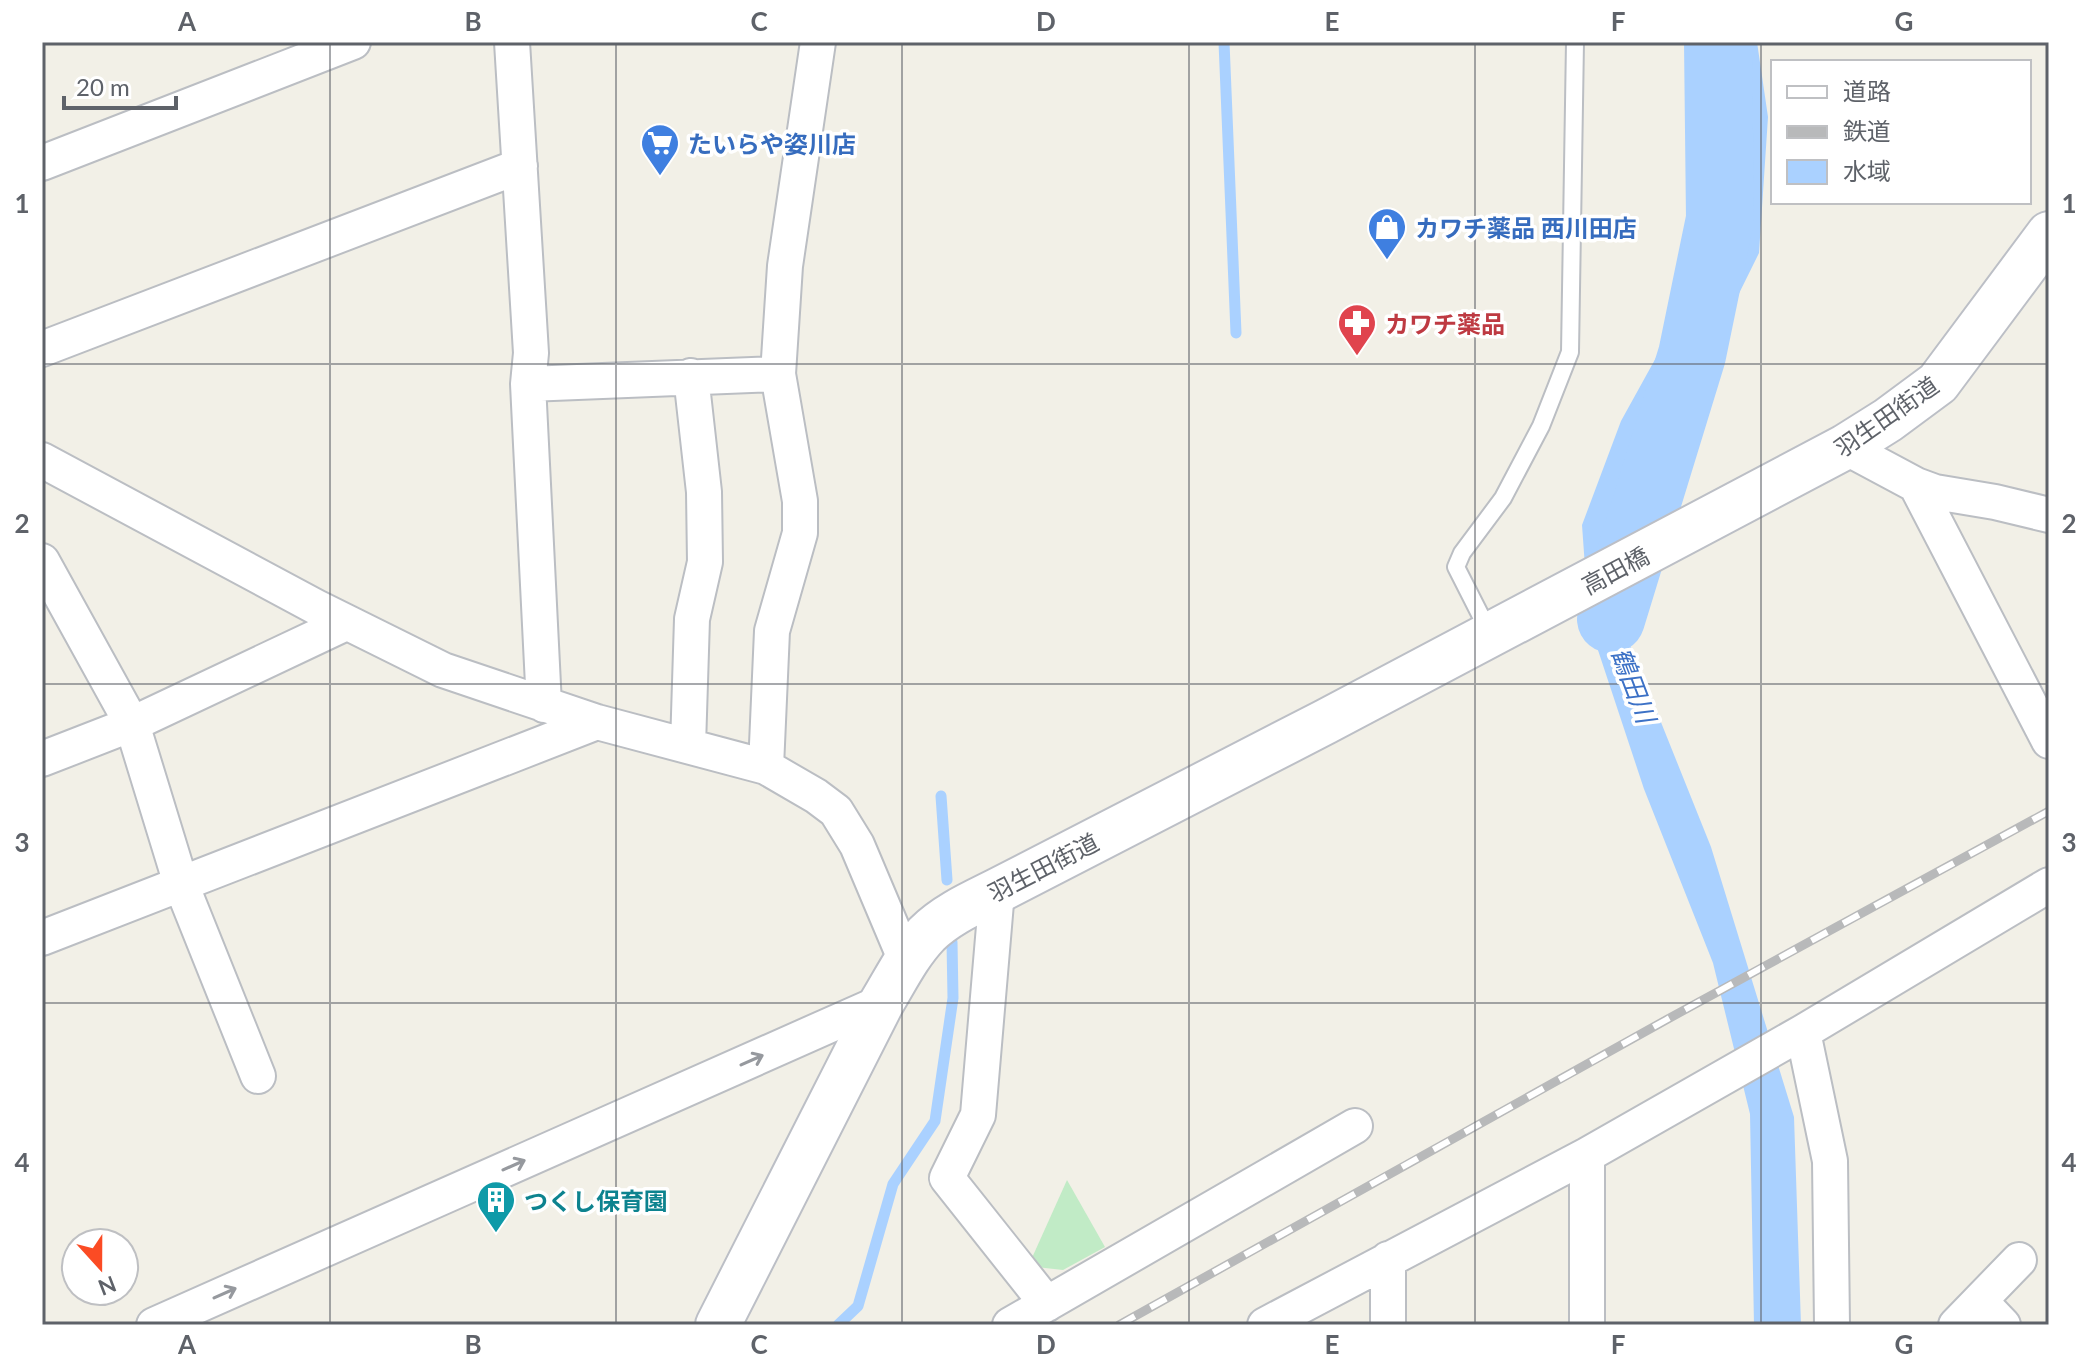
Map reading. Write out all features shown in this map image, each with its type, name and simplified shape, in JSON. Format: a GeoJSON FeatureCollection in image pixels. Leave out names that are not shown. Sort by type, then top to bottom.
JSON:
{"type":"FeatureCollection","features":[{"type":"Feature","properties":{"kind":"main road","name":"羽生田街道"},"geometry":{"type":"LineString","coordinates":[[1673,539],[1845,447],[1938,383],[2049,234]]}},
{"type":"Feature","properties":{"kind":"main road","name":"高田橋"},"geometry":{"type":"LineString","coordinates":[[1557,601],[1673,539]]}},
{"type":"Feature","properties":{"kind":"main road","name":"羽生田街道"},"geometry":{"type":"LineString","coordinates":[[718,1325],[882,1002],[906,961],[928,933],[956,912],[1557,601]]}},
{"type":"Feature","properties":{"kind":"street"},"geometry":{"type":"LineString","coordinates":[[42,163],[353,42]]}},
{"type":"Feature","properties":{"kind":"street"},"geometry":{"type":"LineString","coordinates":[[512,42],[531,353],[528,384],[544,705]]}},
{"type":"Feature","properties":{"kind":"street"},"geometry":{"type":"LineString","coordinates":[[766,767],[772,631],[800,533],[800,501],[778,374],[785,266],[818,42]]}},
{"type":"Feature","properties":{"kind":"street"},"geometry":{"type":"LineString","coordinates":[[42,349],[520,166]]}},
{"type":"Feature","properties":{"kind":"street"},"geometry":{"type":"LineString","coordinates":[[528,384],[778,374]]}},
{"type":"Feature","properties":{"kind":"street"},"geometry":{"type":"LineString","coordinates":[[688,746],[692,619],[705,562],[704,492],[691,376]]}},
{"type":"Feature","properties":{"kind":"street"},"geometry":{"type":"LineString","coordinates":[[1845,447],[1935,492],[2049,515]]}},
{"type":"Feature","properties":{"kind":"street"},"geometry":{"type":"LineString","coordinates":[[42,460],[346,623],[443,670],[597,722],[766,767],[836,811],[857,845],[906,961]]}},
{"type":"Feature","properties":{"kind":"street"},"geometry":{"type":"LineString","coordinates":[[1916,485],[2049,741]]}},
{"type":"Feature","properties":{"kind":"street"},"geometry":{"type":"LineString","coordinates":[[42,561],[132,724],[181,884],[258,1076]]}},
{"type":"Feature","properties":{"kind":"street"},"geometry":{"type":"LineString","coordinates":[[42,759],[132,724],[346,623]]}},
{"type":"Feature","properties":{"kind":"street"},"geometry":{"type":"LineString","coordinates":[[42,938],[597,722]]}},
{"type":"Feature","properties":{"kind":"street"},"geometry":{"type":"LineString","coordinates":[[1265,1325],[1587,1155],[1794,1037],[2049,885]]}},
{"type":"Feature","properties":{"kind":"street"},"geometry":{"type":"LineString","coordinates":[[997,891],[978,1115],[947,1178],[1047,1304]]}},
{"type":"Feature","properties":{"kind":"street"},"geometry":{"type":"LineString","coordinates":[[154,1325],[882,1002]]}},
{"type":"Feature","properties":{"kind":"street"},"geometry":{"type":"LineString","coordinates":[[1794,1037],[1830,1161],[1832,1325]]}},
{"type":"Feature","properties":{"kind":"street"},"geometry":{"type":"LineString","coordinates":[[1010,1325],[1355,1126]]}},
{"type":"Feature","properties":{"kind":"street"},"geometry":{"type":"LineString","coordinates":[[1587,1155],[1587,1325]]}},
{"type":"Feature","properties":{"kind":"street"},"geometry":{"type":"LineString","coordinates":[[1388,1259],[1388,1325]]}},
{"type":"Feature","properties":{"kind":"street"},"geometry":{"type":"LineString","coordinates":[[1956,1325],[2019,1260]]}},
{"type":"Feature","properties":{"kind":"street"},"geometry":{"type":"LineString","coordinates":[[1980,1301],[2003,1325]]}},
{"type":"Feature","properties":{"kind":"lane"},"geometry":{"type":"LineString","coordinates":[[1491,636],[1456,567],[1462,553],[1503,498],[1541,426],[1570,352],[1575,42]]}},
{"type":"Feature","properties":{"kind":"green space"},"geometry":{"type":"Polygon","coordinates":[[[1067,1180],[1105,1247],[1063,1270],[1036,1267],[1031,1260],[1067,1180]]]}},
{"type":"Feature","properties":{"kind":"water"},"geometry":{"type":"Polygon","coordinates":[[[1711,42],[1757,42],[1768,117],[1759,253],[1717,338],[1647,458],[1622,625],[1711,847],[1794,1117],[1801,1325],[1754,1325],[1750,1114],[1713,963],[1644,789],[1589,623],[1582,525],[1621,421],[1663,345],[1696,255],[1727,150],[1727,97],[1711,42]]]}},
{"type":"Feature","properties":{"kind":"waterway"},"geometry":{"type":"LineString","coordinates":[[1224,42],[1236,333]]}},
{"type":"Feature","properties":{"kind":"waterway","name":"鶴田川"},"geometry":{"type":"LineString","coordinates":[[1611,619],[1692,355],[1720,219],[1718,42]]}},
{"type":"Feature","properties":{"kind":"waterway"},"geometry":{"type":"LineString","coordinates":[[941,796],[947,880]]}},
{"type":"Feature","properties":{"kind":"waterway"},"geometry":{"type":"LineString","coordinates":[[838,1325],[858,1306],[893,1184],[935,1121],[953,998],[952,942]]}},
{"type":"Feature","properties":{"kind":"railway"},"geometry":{"type":"LineString","coordinates":[[1119,1325],[2049,811]]}},
{"type":"Feature","properties":{"kind":"place","name":"たいらや姿川店"},"geometry":{"type":"Point","coordinates":[660,177]}},
{"type":"Feature","properties":{"kind":"place","name":"カワチ薬品 西川田店"},"geometry":{"type":"Point","coordinates":[1387,261]}},
{"type":"Feature","properties":{"kind":"place","name":"カワチ薬品"},"geometry":{"type":"Point","coordinates":[1357,357]}},
{"type":"Feature","properties":{"kind":"place","name":"つくし保育園"},"geometry":{"type":"Point","coordinates":[496,1234]}}]}
